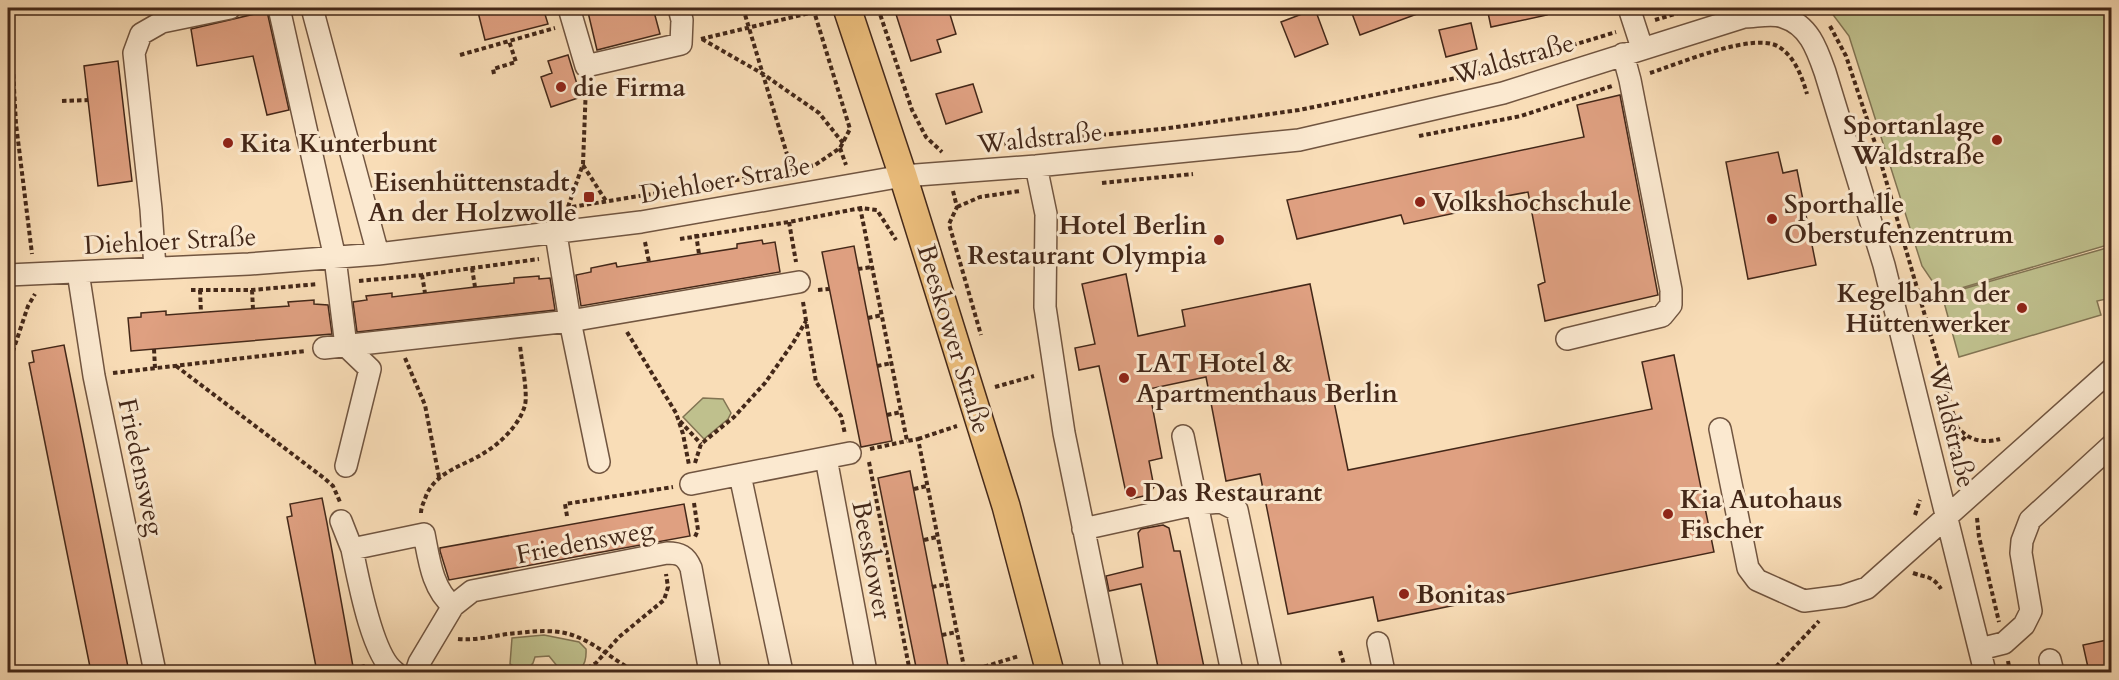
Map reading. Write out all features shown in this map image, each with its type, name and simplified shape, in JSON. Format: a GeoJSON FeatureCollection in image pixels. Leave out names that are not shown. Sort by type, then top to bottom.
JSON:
{"type":"FeatureCollection","features":[{"type":"Feature","properties":{"kind":"main road","name":"Beeskower Straße"},"geometry":{"type":"LineString","coordinates":[[848,8],[1006,506],[1050,672]]}},
{"type":"Feature","properties":{"kind":"street"},"geometry":{"type":"LineString","coordinates":[[155,268],[152,209],[134,53],[141,34],[162,22],[230,8]]}},
{"type":"Feature","properties":{"kind":"street"},"geometry":{"type":"LineString","coordinates":[[279,8],[335,258],[346,346],[370,369],[346,466]]}},
{"type":"Feature","properties":{"kind":"street"},"geometry":{"type":"LineString","coordinates":[[312,8],[378,254]]}},
{"type":"Feature","properties":{"kind":"street"},"geometry":{"type":"LineString","coordinates":[[571,15],[586,66],[681,44],[682,20],[679,8]]}},
{"type":"Feature","properties":{"kind":"street","name":"Waldstraße"},"geometry":{"type":"LineString","coordinates":[[903,176],[1036,166],[1299,140],[1503,93],[1744,17],[1782,16],[1803,28],[1814,42],[1826,72],[1884,265],[1985,672]]}},
{"type":"Feature","properties":{"kind":"street"},"geometry":{"type":"LineString","coordinates":[[1567,339],[1662,316],[1671,305],[1671,290],[1630,80],[1633,51],[1632,17]]}},
{"type":"Feature","properties":{"kind":"street"},"geometry":{"type":"LineString","coordinates":[[1036,166],[1046,214],[1045,307],[1064,433],[1113,672]]}},
{"type":"Feature","properties":{"kind":"street","name":"Diehloer Straße"},"geometry":{"type":"LineString","coordinates":[[8,275],[378,254],[641,222],[903,176]]}},
{"type":"Feature","properties":{"kind":"street"},"geometry":{"type":"LineString","coordinates":[[556,234],[570,321],[598,462]]}},
{"type":"Feature","properties":{"kind":"street","name":"Friedensweg"},"geometry":{"type":"LineString","coordinates":[[78,272],[94,375],[155,672]]}},
{"type":"Feature","properties":{"kind":"street"},"geometry":{"type":"LineString","coordinates":[[324,348],[570,321],[800,282]]}},
{"type":"Feature","properties":{"kind":"street"},"geometry":{"type":"LineString","coordinates":[[1720,429],[1748,568],[1757,580],[1804,601],[1843,596],[1867,588],[2112,369]]}},
{"type":"Feature","properties":{"kind":"street"},"geometry":{"type":"LineString","coordinates":[[1183,436],[1232,672]]}},
{"type":"Feature","properties":{"kind":"street"},"geometry":{"type":"LineString","coordinates":[[1980,649],[2004,643],[2024,625],[2031,610],[2021,553],[2022,541],[2030,520],[2112,445]]}},
{"type":"Feature","properties":{"kind":"street"},"geometry":{"type":"LineString","coordinates":[[691,484],[858,452]]}},
{"type":"Feature","properties":{"kind":"street","name":"Beeskower"},"geometry":{"type":"LineString","coordinates":[[826,458],[866,672]]}},
{"type":"Feature","properties":{"kind":"street"},"geometry":{"type":"LineString","coordinates":[[740,475],[782,672]]}},
{"type":"Feature","properties":{"kind":"street"},"geometry":{"type":"LineString","coordinates":[[1083,529],[1197,504],[1221,502],[1237,510],[1270,666]]}},
{"type":"Feature","properties":{"kind":"street"},"geometry":{"type":"LineString","coordinates":[[341,521],[352,549],[374,636],[390,669],[395,672]]}},
{"type":"Feature","properties":{"kind":"street"},"geometry":{"type":"LineString","coordinates":[[352,549],[424,534],[433,577],[445,600],[453,606]]}},
{"type":"Feature","properties":{"kind":"street","name":"Friedensweg"},"geometry":{"type":"LineString","coordinates":[[416,672],[453,606],[472,591],[662,554],[678,553],[687,558],[691,568],[710,672]]}},
{"type":"Feature","properties":{"kind":"street"},"geometry":{"type":"LineString","coordinates":[[1378,643],[1384,672]]}},
{"type":"Feature","properties":{"kind":"path"},"geometry":{"type":"LineString","coordinates":[[15,8],[10,17],[16,124],[32,255]]}},
{"type":"Feature","properties":{"kind":"path"},"geometry":{"type":"LineString","coordinates":[[743,8],[792,171]]}},
{"type":"Feature","properties":{"kind":"path"},"geometry":{"type":"LineString","coordinates":[[988,146],[1162,129],[1299,110],[1481,74],[1632,17],[1694,8]]}},
{"type":"Feature","properties":{"kind":"path"},"geometry":{"type":"LineString","coordinates":[[586,66],[583,164],[568,207],[792,171],[815,165],[840,148],[850,129],[814,10],[681,44]]}},
{"type":"Feature","properties":{"kind":"path"},"geometry":{"type":"LineString","coordinates":[[460,55],[509,41],[571,15]]}},
{"type":"Feature","properties":{"kind":"path"},"geometry":{"type":"LineString","coordinates":[[1829,25],[1846,56],[1877,149],[1957,427],[1965,436],[1978,442],[2004,437]]}},
{"type":"Feature","properties":{"kind":"path"},"geometry":{"type":"LineString","coordinates":[[701,39],[763,74],[819,112],[843,143]]}},
{"type":"Feature","properties":{"kind":"path"},"geometry":{"type":"LineString","coordinates":[[494,74],[493,69],[516,62],[509,41]]}},
{"type":"Feature","properties":{"kind":"path"},"geometry":{"type":"LineString","coordinates":[[1415,137],[1521,116],[1745,43],[1761,42],[1779,46],[1801,75],[1808,98]]}},
{"type":"Feature","properties":{"kind":"path"},"geometry":{"type":"LineString","coordinates":[[63,101],[88,100]]}},
{"type":"Feature","properties":{"kind":"path"},"geometry":{"type":"LineString","coordinates":[[8,125],[16,124]]}},
{"type":"Feature","properties":{"kind":"path"},"geometry":{"type":"LineString","coordinates":[[942,151],[953,150]]}},
{"type":"Feature","properties":{"kind":"path"},"geometry":{"type":"LineString","coordinates":[[583,164],[606,201]]}},
{"type":"Feature","properties":{"kind":"path"},"geometry":{"type":"LineString","coordinates":[[1100,183],[1194,174]]}},
{"type":"Feature","properties":{"kind":"path"},"geometry":{"type":"LineString","coordinates":[[957,207],[980,197],[1041,188]]}},
{"type":"Feature","properties":{"kind":"path"},"geometry":{"type":"LineString","coordinates":[[785,198],[816,382],[841,416],[858,452],[910,672]]}},
{"type":"Feature","properties":{"kind":"path"},"geometry":{"type":"LineString","coordinates":[[861,208],[907,441]]}},
{"type":"Feature","properties":{"kind":"path"},"geometry":{"type":"LineString","coordinates":[[24,256],[43,255]]}},
{"type":"Feature","properties":{"kind":"path"},"geometry":{"type":"LineString","coordinates":[[858,269],[873,267]]}},
{"type":"Feature","properties":{"kind":"path"},"geometry":{"type":"LineString","coordinates":[[472,268],[475,287]]}},
{"type":"Feature","properties":{"kind":"path"},"geometry":{"type":"LineString","coordinates":[[422,275],[425,293]]}},
{"type":"Feature","properties":{"kind":"path"},"geometry":{"type":"LineString","coordinates":[[200,290],[201,313]]}},
{"type":"Feature","properties":{"kind":"path"},"geometry":{"type":"LineString","coordinates":[[252,290],[253,309]]}},
{"type":"Feature","properties":{"kind":"path"},"geometry":{"type":"LineString","coordinates":[[8,366],[24,316],[35,294]]}},
{"type":"Feature","properties":{"kind":"path"},"geometry":{"type":"LineString","coordinates":[[616,314],[676,413],[683,434],[698,530],[687,558]]}},
{"type":"Feature","properties":{"kind":"path"},"geometry":{"type":"LineString","coordinates":[[868,318],[882,315]]}},
{"type":"Feature","properties":{"kind":"path"},"geometry":{"type":"LineString","coordinates":[[691,484],[701,444],[734,417],[765,383],[806,321]]}},
{"type":"Feature","properties":{"kind":"path"},"geometry":{"type":"LineString","coordinates":[[424,534],[421,509],[429,488],[440,477],[487,452],[520,419],[526,402],[518,326]]}},
{"type":"Feature","properties":{"kind":"path"},"geometry":{"type":"LineString","coordinates":[[392,341],[405,358],[425,405],[440,477]]}},
{"type":"Feature","properties":{"kind":"path"},"geometry":{"type":"LineString","coordinates":[[94,375],[324,348]]}},
{"type":"Feature","properties":{"kind":"path"},"geometry":{"type":"LineString","coordinates":[[154,349],[155,368]]}},
{"type":"Feature","properties":{"kind":"path"},"geometry":{"type":"LineString","coordinates":[[877,366],[892,363]]}},
{"type":"Feature","properties":{"kind":"path"},"geometry":{"type":"LineString","coordinates":[[176,366],[333,486],[341,505],[341,521]]}},
{"type":"Feature","properties":{"kind":"path"},"geometry":{"type":"LineString","coordinates":[[995,387],[1055,370]]}},
{"type":"Feature","properties":{"kind":"path"},"geometry":{"type":"LineString","coordinates":[[887,415],[901,412]]}},
{"type":"Feature","properties":{"kind":"path"},"geometry":{"type":"LineString","coordinates":[[678,419],[701,444]]}},
{"type":"Feature","properties":{"kind":"path"},"geometry":{"type":"LineString","coordinates":[[858,452],[918,439],[960,425]]}},
{"type":"Feature","properties":{"kind":"path"},"geometry":{"type":"LineString","coordinates":[[918,439],[967,672],[978,671],[1019,656]]}},
{"type":"Feature","properties":{"kind":"path"},"geometry":{"type":"LineString","coordinates":[[567,516],[566,504],[691,484]]}},
{"type":"Feature","properties":{"kind":"path"},"geometry":{"type":"LineString","coordinates":[[914,489],[927,486]]}},
{"type":"Feature","properties":{"kind":"path"},"geometry":{"type":"LineString","coordinates":[[1911,519],[1917,514],[1920,493]]}},
{"type":"Feature","properties":{"kind":"path"},"geometry":{"type":"LineString","coordinates":[[924,540],[937,537]]}},
{"type":"Feature","properties":{"kind":"path"},"geometry":{"type":"LineString","coordinates":[[581,672],[596,663],[619,637],[664,600],[668,587],[662,554]]}},
{"type":"Feature","properties":{"kind":"path"},"geometry":{"type":"LineString","coordinates":[[1914,574],[1936,580],[1945,595]]}},
{"type":"Feature","properties":{"kind":"path"},"geometry":{"type":"LineString","coordinates":[[932,587],[947,584]]}},
{"type":"Feature","properties":{"kind":"path"},"geometry":{"type":"LineString","coordinates":[[439,629],[456,639],[471,640],[515,633],[542,631],[565,633],[605,652],[635,672]]}},
{"type":"Feature","properties":{"kind":"path"},"geometry":{"type":"LineString","coordinates":[[942,635],[957,632]]}},
{"type":"Feature","properties":{"kind":"path"},"geometry":{"type":"LineString","coordinates":[[1340,651],[1346,671]]}},
{"type":"Feature","properties":{"kind":"green space","name":"Sportanlage Waldstraße"},"geometry":{"type":"Polygon","coordinates":[[[1828,8],[2111,8],[2111,244],[1941,294],[1922,266],[1849,36],[1828,8]]]}},
{"type":"Feature","properties":{"kind":"green space","name":"Kegelbahn der Hüttenwerker"},"geometry":{"type":"Polygon","coordinates":[[[2110,247],[2111,298],[2097,301],[2101,315],[1959,357],[1942,295],[2110,247]]]}},
{"type":"Feature","properties":{"kind":"green space"},"geometry":{"type":"Polygon","coordinates":[[[703,398],[723,399],[731,413],[728,419],[704,439],[683,417],[703,398]]]}},
{"type":"Feature","properties":{"kind":"green space"},"geometry":{"type":"Polygon","coordinates":[[[544,635],[579,642],[586,649],[584,664],[581,668],[562,672],[549,656],[535,657],[527,670],[520,670],[510,664],[512,638],[544,635]]]}},
{"type":"Feature","properties":{"kind":"building"},"geometry":{"type":"Polygon","coordinates":[[[477,8],[543,8],[548,24],[485,40],[477,8]]]}},
{"type":"Feature","properties":{"kind":"building"},"geometry":{"type":"Polygon","coordinates":[[[587,8],[653,8],[660,34],[597,50],[587,8]]]}},
{"type":"Feature","properties":{"kind":"building"},"geometry":{"type":"Polygon","coordinates":[[[894,8],[948,8],[956,34],[937,40],[941,52],[911,61],[894,8]]]}},
{"type":"Feature","properties":{"kind":"building"},"geometry":{"type":"Polygon","coordinates":[[[1350,8],[1428,8],[1428,10],[1360,35],[1350,8]]]}},
{"type":"Feature","properties":{"kind":"building"},"geometry":{"type":"Polygon","coordinates":[[[1487,8],[1546,8],[1547,15],[1491,27],[1487,8]]]}},
{"type":"Feature","properties":{"kind":"building"},"geometry":{"type":"Polygon","coordinates":[[[1315,9],[1328,44],[1295,57],[1281,22],[1315,9]]]}},
{"type":"Feature","properties":{"kind":"building"},"geometry":{"type":"Polygon","coordinates":[[[267,11],[289,110],[267,115],[253,56],[197,66],[191,29],[267,11]]]}},
{"type":"Feature","properties":{"kind":"building"},"geometry":{"type":"Polygon","coordinates":[[[1471,23],[1477,49],[1446,57],[1439,30],[1471,23]]]}},
{"type":"Feature","properties":{"kind":"building","name":"die Firma"},"geometry":{"type":"Polygon","coordinates":[[[568,55],[581,97],[551,107],[541,77],[552,73],[548,61],[568,55]]]}},
{"type":"Feature","properties":{"kind":"building"},"geometry":{"type":"Polygon","coordinates":[[[118,61],[132,181],[98,186],[84,66],[118,61]]]}},
{"type":"Feature","properties":{"kind":"building"},"geometry":{"type":"Polygon","coordinates":[[[973,84],[982,112],[946,124],[936,94],[973,84]]]}},
{"type":"Feature","properties":{"kind":"building"},"geometry":{"type":"Polygon","coordinates":[[[1620,95],[1658,295],[1545,321],[1538,285],[1545,282],[1528,192],[1458,205],[1460,212],[1404,224],[1401,215],[1297,239],[1287,200],[1584,137],[1577,105],[1620,95]]]}},
{"type":"Feature","properties":{"kind":"building","name":"Sporthalle Oberstufenzentrum"},"geometry":{"type":"Polygon","coordinates":[[[1778,152],[1783,173],[1797,170],[1816,265],[1748,279],[1726,162],[1778,152]]]}},
{"type":"Feature","properties":{"kind":"building"},"geometry":{"type":"Polygon","coordinates":[[[762,240],[763,244],[775,242],[780,272],[581,306],[576,275],[591,272],[591,268],[616,263],[617,267],[737,248],[737,244],[762,240]]]}},
{"type":"Feature","properties":{"kind":"building"},"geometry":{"type":"Polygon","coordinates":[[[854,246],[892,441],[861,447],[822,252],[854,246]]]}},
{"type":"Feature","properties":{"kind":"building"},"geometry":{"type":"Polygon","coordinates":[[[1126,274],[1138,336],[1185,326],[1182,310],[1310,284],[1348,470],[1652,409],[1642,362],[1674,355],[1714,552],[1378,621],[1373,597],[1288,614],[1260,474],[1226,481],[1206,377],[1149,389],[1162,458],[1149,461],[1154,487],[1148,495],[1131,499],[1126,493],[1099,366],[1079,370],[1075,348],[1095,344],[1082,284],[1126,274]]]}},
{"type":"Feature","properties":{"kind":"building"},"geometry":{"type":"Polygon","coordinates":[[[539,276],[539,279],[550,278],[555,310],[357,332],[353,302],[367,300],[366,296],[392,293],[392,297],[514,283],[514,278],[539,276]]]}},
{"type":"Feature","properties":{"kind":"building"},"geometry":{"type":"Polygon","coordinates":[[[314,300],[314,304],[328,305],[332,334],[131,351],[128,318],[141,317],[141,313],[166,311],[166,315],[289,306],[288,302],[314,300]]]}},
{"type":"Feature","properties":{"kind":"building"},"geometry":{"type":"Polygon","coordinates":[[[64,345],[129,672],[91,672],[29,363],[34,362],[32,351],[64,345]]]}},
{"type":"Feature","properties":{"kind":"building"},"geometry":{"type":"Polygon","coordinates":[[[910,471],[948,666],[917,672],[878,478],[910,471]]]}},
{"type":"Feature","properties":{"kind":"building"},"geometry":{"type":"Polygon","coordinates":[[[322,498],[354,672],[317,672],[287,517],[292,516],[290,504],[322,498]]]}},
{"type":"Feature","properties":{"kind":"building"},"geometry":{"type":"Polygon","coordinates":[[[684,504],[690,536],[449,580],[440,551],[440,548],[684,504]]]}},
{"type":"Feature","properties":{"kind":"building"},"geometry":{"type":"Polygon","coordinates":[[[1163,525],[1169,528],[1174,551],[1180,551],[1205,672],[1159,672],[1141,584],[1109,591],[1106,576],[1143,567],[1138,533],[1141,529],[1163,525]]]}},
{"type":"Feature","properties":{"kind":"building"},"geometry":{"type":"Polygon","coordinates":[[[2112,639],[2112,672],[2089,672],[2083,645],[2112,639]]]}},
{"type":"Feature","properties":{"kind":"place","name":"die Firma"},"geometry":{"type":"Point","coordinates":[561,87]}},
{"type":"Feature","properties":{"kind":"place","name":"Sportanlage Waldstraße"},"geometry":{"type":"Point","coordinates":[1997,140]}},
{"type":"Feature","properties":{"kind":"place","name":"Kita Kunterbunt"},"geometry":{"type":"Point","coordinates":[228,143]}},
{"type":"Feature","properties":{"kind":"place","name":"Eisenhüttenstadt, An der Holzwolle"},"geometry":{"type":"Point","coordinates":[589,197]}},
{"type":"Feature","properties":{"kind":"place","name":"Volkshochschule"},"geometry":{"type":"Point","coordinates":[1420,202]}},
{"type":"Feature","properties":{"kind":"place","name":"Sporthalle Oberstufenzentrum"},"geometry":{"type":"Point","coordinates":[1772,219]}},
{"type":"Feature","properties":{"kind":"place","name":"Hotel Berlin Restaurant Olympia"},"geometry":{"type":"Point","coordinates":[1219,240]}},
{"type":"Feature","properties":{"kind":"place","name":"Kegelbahn der Hüttenwerker"},"geometry":{"type":"Point","coordinates":[2022,308]}},
{"type":"Feature","properties":{"kind":"place","name":"LAT Hotel & Apartmenthaus Berlin"},"geometry":{"type":"Point","coordinates":[1124,378]}},
{"type":"Feature","properties":{"kind":"place","name":"Das Restaurant"},"geometry":{"type":"Point","coordinates":[1131,492]}},
{"type":"Feature","properties":{"kind":"place","name":"Kia Autohaus Fischer"},"geometry":{"type":"Point","coordinates":[1668,514]}},
{"type":"Feature","properties":{"kind":"place","name":"Bonitas"},"geometry":{"type":"Point","coordinates":[1404,594]}}]}
